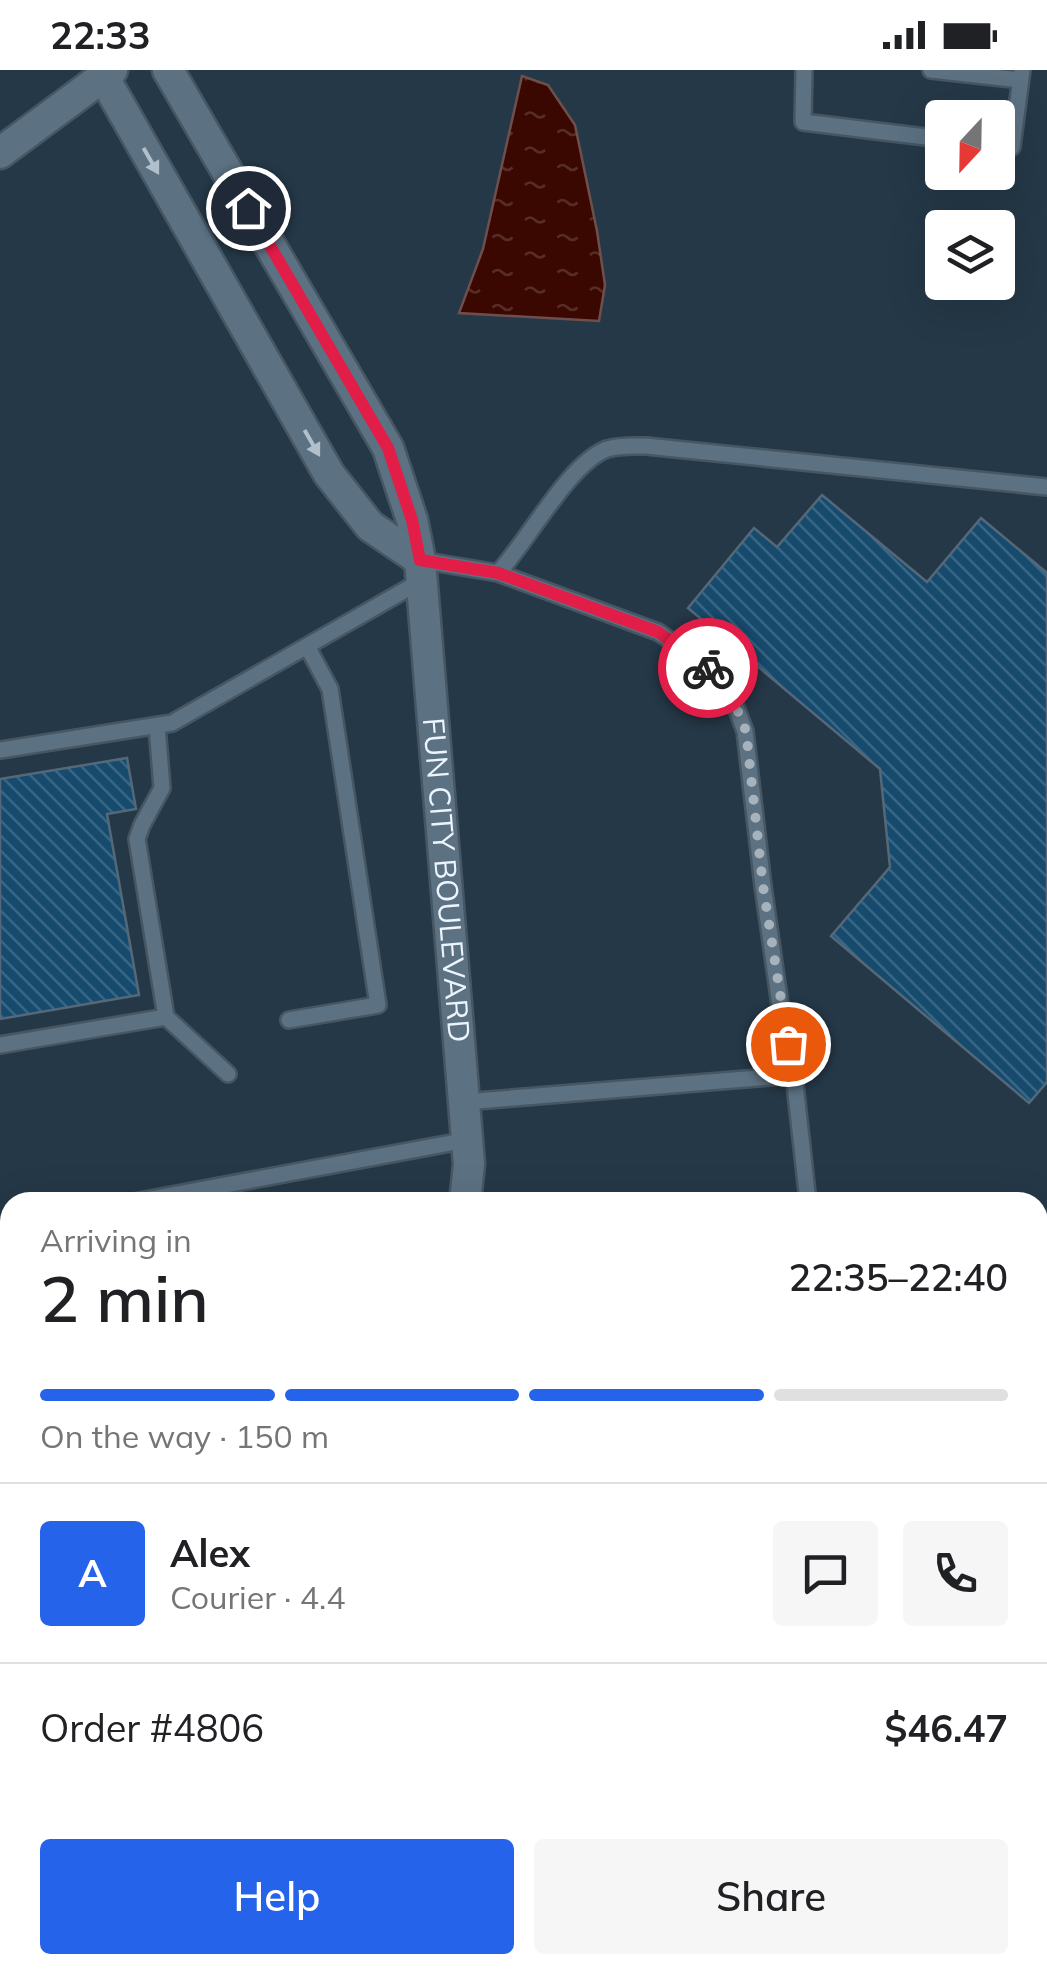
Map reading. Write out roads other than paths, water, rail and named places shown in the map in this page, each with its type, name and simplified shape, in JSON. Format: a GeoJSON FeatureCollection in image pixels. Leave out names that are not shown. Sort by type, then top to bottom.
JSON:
{"type":"FeatureCollection","features":[{"type":"Feature","properties":{"kind":"street","name":"FUN CITY BOULEVARD"},"geometry":{"type":"LineString","coordinates":[[168,70],[388,448],[412,520],[420,570],[464,1102],[466,1192]]}},
{"type":"Feature","properties":{"kind":"street"},"geometry":{"type":"LineString","coordinates":[[0,153],[108,73],[330,474],[370,526],[420,570]]}},
{"type":"Feature","properties":{"kind":"lane"},"geometry":{"type":"LineString","coordinates":[[804,70],[803,122],[925,136]]}},
{"type":"Feature","properties":{"kind":"lane"},"geometry":{"type":"LineString","coordinates":[[931,70],[1021,75],[1015,123]]}},
{"type":"Feature","properties":{"kind":"lane"},"geometry":{"type":"LineString","coordinates":[[498,573],[578,470],[596,454],[612,447],[646,446],[1047,487]]}},
{"type":"Feature","properties":{"kind":"lane"},"geometry":{"type":"LineString","coordinates":[[0,750],[172,723],[307,646],[420,570],[498,573],[658,632],[720,678],[746,731],[763,886],[794,1075],[807,1192]]}},
{"type":"Feature","properties":{"kind":"lane"},"geometry":{"type":"LineString","coordinates":[[289,1020],[378,1006],[330,689],[307,646]]}},
{"type":"Feature","properties":{"kind":"lane"},"geometry":{"type":"LineString","coordinates":[[156,726],[162,788],[138,839],[166,1018],[228,1074]]}},
{"type":"Feature","properties":{"kind":"lane"},"geometry":{"type":"LineString","coordinates":[[0,1045],[166,1018]]}},
{"type":"Feature","properties":{"kind":"lane"},"geometry":{"type":"LineString","coordinates":[[464,1102],[794,1075]]}},
{"type":"Feature","properties":{"kind":"lane"},"geometry":{"type":"LineString","coordinates":[[188,1192],[466,1140]]}},
{"type":"Feature","properties":{"kind":"water"},"geometry":{"type":"Polygon","coordinates":[[[522,76],[548,85],[575,125],[605,285],[599,321],[459,313],[483,249],[522,76]]]}}]}
